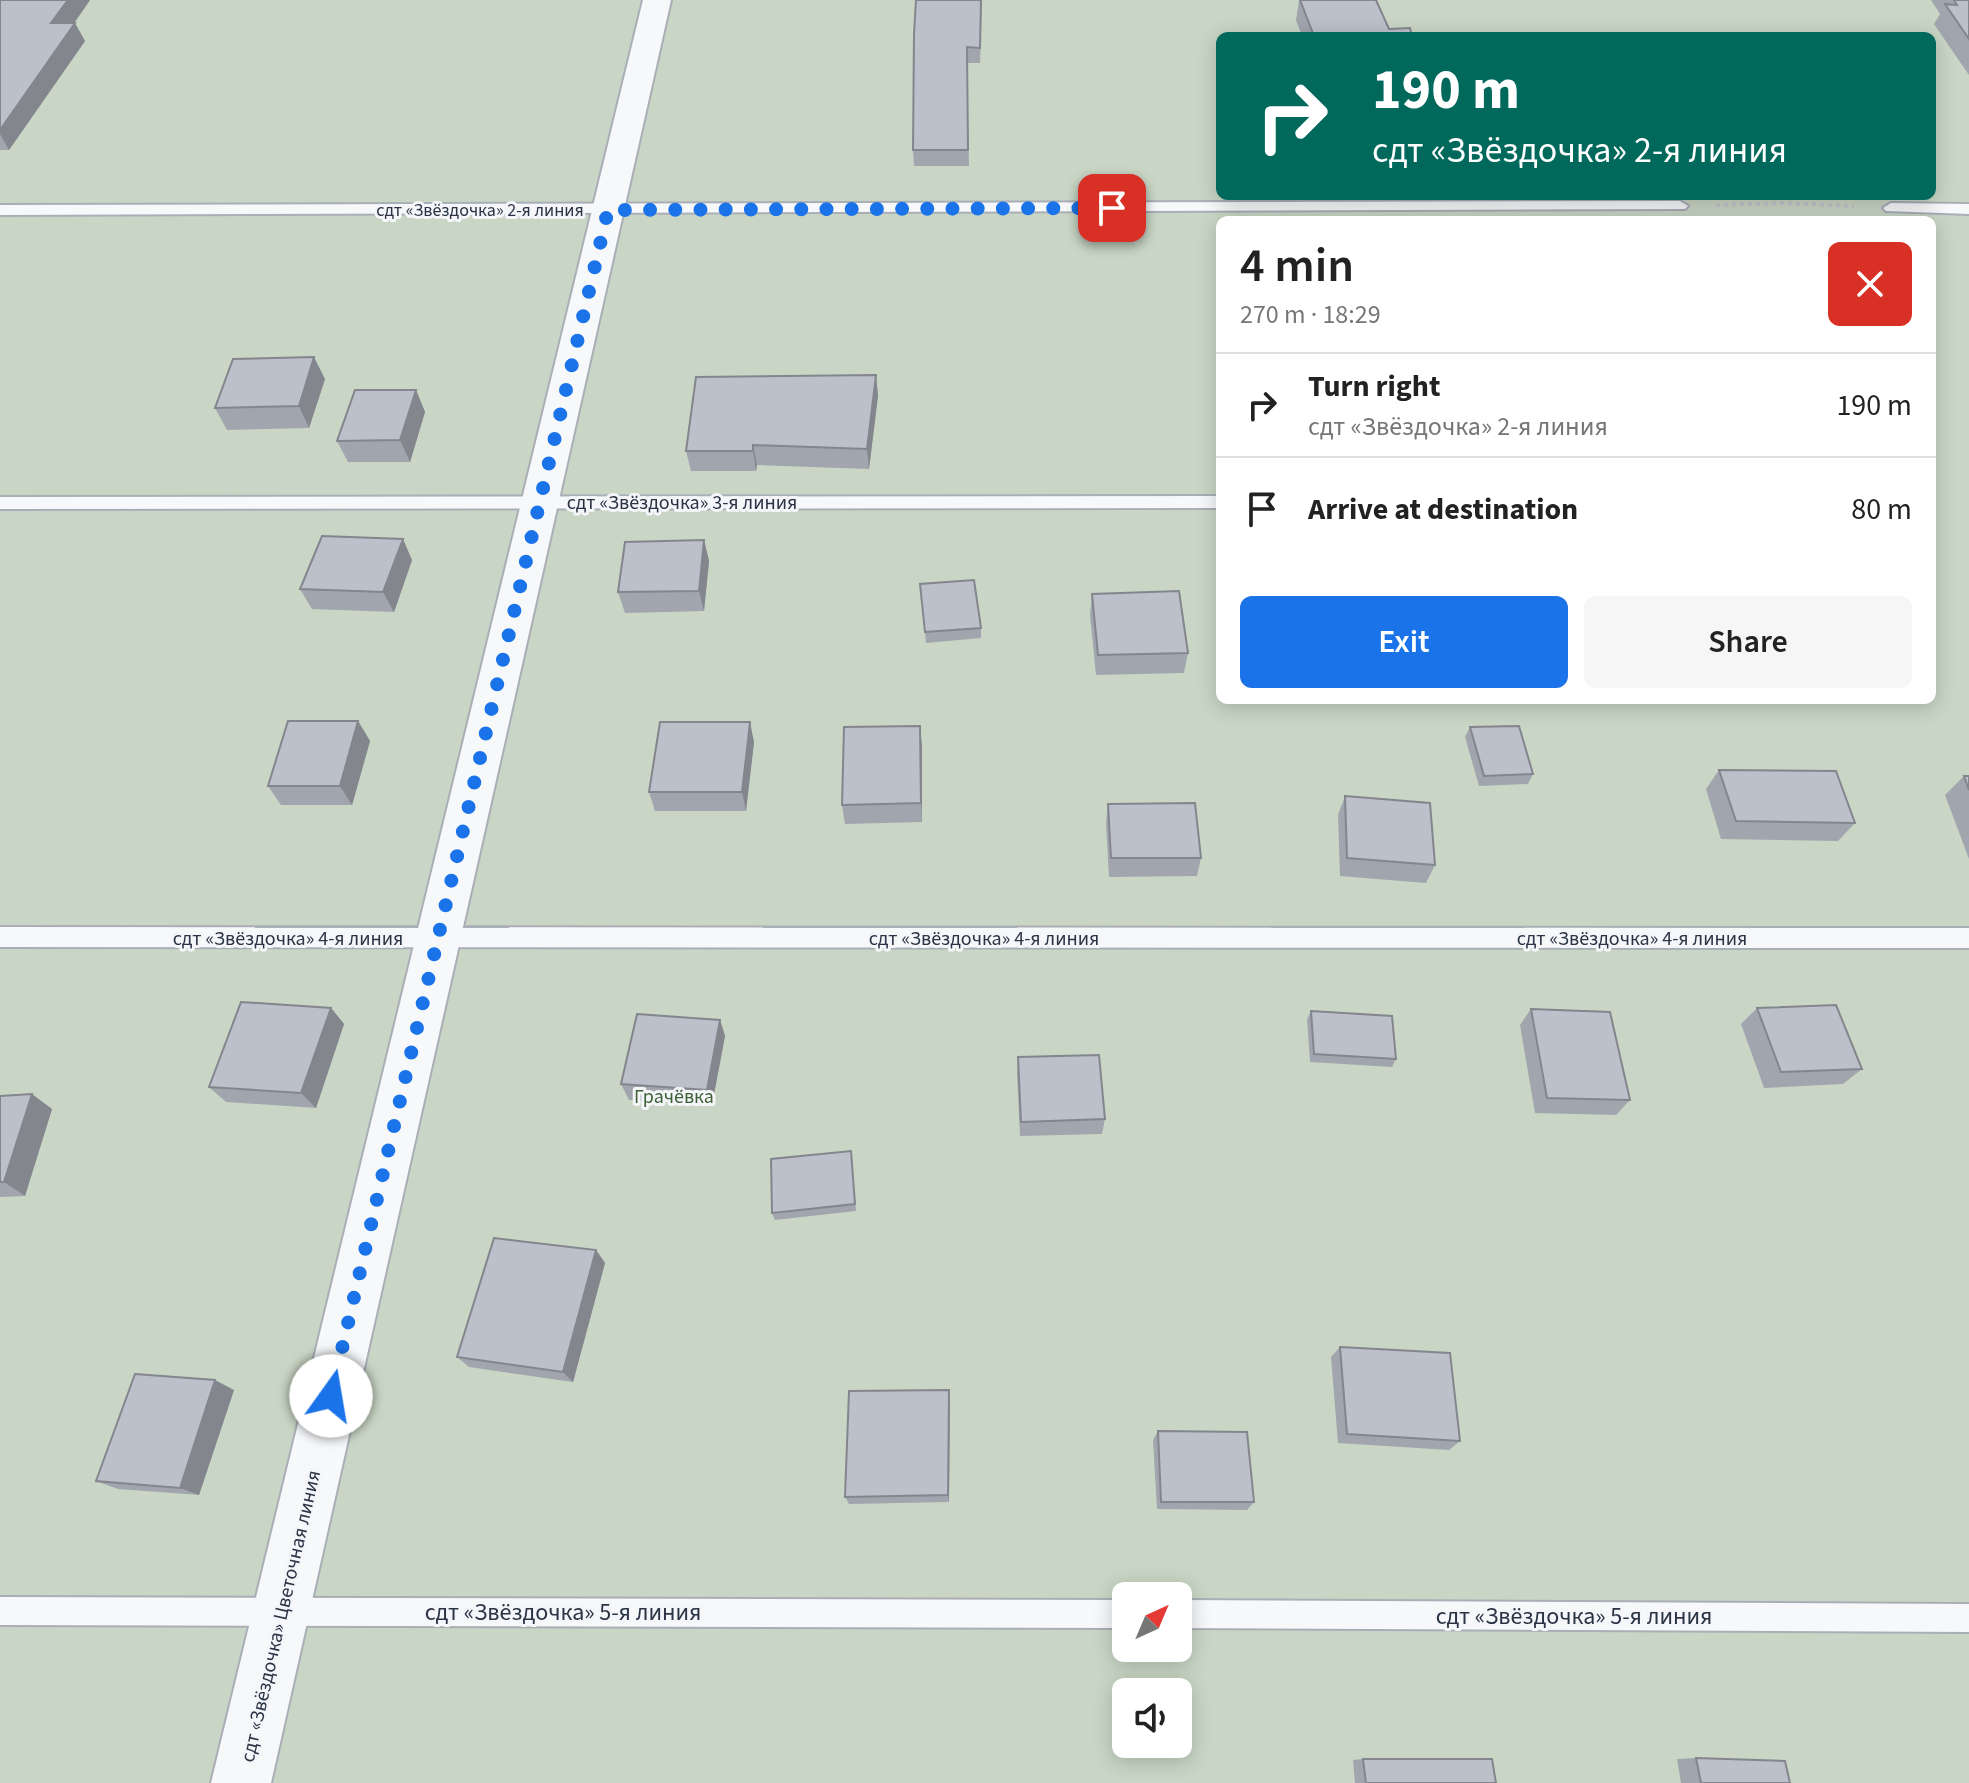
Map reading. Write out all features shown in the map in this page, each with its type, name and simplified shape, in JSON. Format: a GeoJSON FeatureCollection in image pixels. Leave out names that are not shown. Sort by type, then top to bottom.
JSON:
{"type":"FeatureCollection","features":[{"type":"Feature","properties":{"kind":"street","name":"сдт «Звёздочка» Цветочная линия"},"geometry":{"type":"LineString","coordinates":[[241,1783],[657,0]]}},
{"type":"Feature","properties":{"kind":"lane","name":"сдт «Звёздочка» 2-я линия"},"geometry":{"type":"LineString","coordinates":[[0,210],[1680,206]]}},
{"type":"Feature","properties":{"kind":"lane"},"geometry":{"type":"LineString","coordinates":[[1891,208],[1969,209]]}},
{"type":"Feature","properties":{"kind":"lane","name":"сдт «Звёздочка» 3-я линия"},"geometry":{"type":"LineString","coordinates":[[0,503],[1216,502]]}},
{"type":"Feature","properties":{"kind":"lane","name":"сдт «Звёздочка» 4-я линия"},"geometry":{"type":"LineString","coordinates":[[0,937],[1969,938]]}},
{"type":"Feature","properties":{"kind":"lane","name":"сдт «Звёздочка» 5-я линия"},"geometry":{"type":"LineString","coordinates":[[0,1611],[1112,1614]]}},
{"type":"Feature","properties":{"kind":"lane","name":"сдт «Звёздочка» 5-я линия"},"geometry":{"type":"LineString","coordinates":[[1192,1614],[1969,1618]]}},
{"type":"Feature","properties":{"kind":"path"},"geometry":{"type":"LineString","coordinates":[[1680,206],[1783,203],[1891,208]]}},
{"type":"Feature","properties":{"kind":"green space","name":"Грачёвка"},"geometry":{"type":"Polygon","coordinates":[[[0,0],[1969,0],[1969,1783],[0,1783],[0,0]]]}},
{"type":"Feature","properties":{"kind":"building"},"geometry":{"type":"Polygon","coordinates":[[[0,0],[68,0],[51,23],[75,23],[0,130],[0,0]]]}},
{"type":"Feature","properties":{"kind":"building"},"geometry":{"type":"Polygon","coordinates":[[[916,0],[981,0],[980,48],[967,47],[968,150],[913,150],[916,0]]]}},
{"type":"Feature","properties":{"kind":"building"},"geometry":{"type":"Polygon","coordinates":[[[1300,0],[1376,0],[1389,29],[1410,28],[1411,32],[1312,32],[1300,0]]]}},
{"type":"Feature","properties":{"kind":"building"},"geometry":{"type":"Polygon","coordinates":[[[1954,0],[1969,0],[1969,39],[1945,4],[1957,5],[1954,0]]]}},
{"type":"Feature","properties":{"kind":"building"},"geometry":{"type":"Polygon","coordinates":[[[314,357],[299,406],[215,408],[233,359],[314,357]]]}},
{"type":"Feature","properties":{"kind":"building"},"geometry":{"type":"Polygon","coordinates":[[[876,375],[867,449],[753,445],[753,451],[686,451],[696,377],[876,375]]]}},
{"type":"Feature","properties":{"kind":"building"},"geometry":{"type":"Polygon","coordinates":[[[355,390],[416,390],[400,440],[337,441],[355,390]]]}},
{"type":"Feature","properties":{"kind":"building"},"geometry":{"type":"Polygon","coordinates":[[[322,536],[403,539],[383,592],[300,589],[322,536]]]}},
{"type":"Feature","properties":{"kind":"building"},"geometry":{"type":"Polygon","coordinates":[[[704,540],[699,591],[618,592],[625,542],[704,540]]]}},
{"type":"Feature","properties":{"kind":"building"},"geometry":{"type":"Polygon","coordinates":[[[974,580],[981,628],[925,632],[920,584],[974,580]]]}},
{"type":"Feature","properties":{"kind":"building"},"geometry":{"type":"Polygon","coordinates":[[[1179,591],[1188,653],[1098,655],[1092,594],[1179,591]]]}},
{"type":"Feature","properties":{"kind":"building"},"geometry":{"type":"Polygon","coordinates":[[[288,721],[358,721],[340,786],[268,786],[288,721]]]}},
{"type":"Feature","properties":{"kind":"building"},"geometry":{"type":"Polygon","coordinates":[[[660,722],[750,722],[742,792],[649,792],[660,722]]]}},
{"type":"Feature","properties":{"kind":"building"},"geometry":{"type":"Polygon","coordinates":[[[920,726],[921,803],[842,805],[844,727],[920,726]]]}},
{"type":"Feature","properties":{"kind":"building"},"geometry":{"type":"Polygon","coordinates":[[[1519,726],[1533,774],[1484,776],[1470,727],[1519,726]]]}},
{"type":"Feature","properties":{"kind":"building"},"geometry":{"type":"Polygon","coordinates":[[[1719,770],[1836,771],[1855,823],[1736,821],[1719,770]]]}},
{"type":"Feature","properties":{"kind":"building"},"geometry":{"type":"Polygon","coordinates":[[[1345,796],[1430,803],[1435,865],[1347,858],[1345,796]]]}},
{"type":"Feature","properties":{"kind":"building"},"geometry":{"type":"Polygon","coordinates":[[[1195,803],[1201,858],[1111,858],[1108,804],[1195,803]]]}},
{"type":"Feature","properties":{"kind":"building"},"geometry":{"type":"Polygon","coordinates":[[[241,1002],[331,1008],[301,1093],[209,1087],[241,1002]]]}},
{"type":"Feature","properties":{"kind":"building"},"geometry":{"type":"Polygon","coordinates":[[[1836,1005],[1862,1069],[1781,1072],[1757,1008],[1836,1005]]]}},
{"type":"Feature","properties":{"kind":"building"},"geometry":{"type":"Polygon","coordinates":[[[1531,1009],[1610,1012],[1630,1100],[1547,1098],[1531,1009]]]}},
{"type":"Feature","properties":{"kind":"building"},"geometry":{"type":"Polygon","coordinates":[[[1311,1011],[1392,1016],[1396,1059],[1314,1054],[1311,1011]]]}},
{"type":"Feature","properties":{"kind":"building"},"geometry":{"type":"Polygon","coordinates":[[[637,1014],[720,1020],[707,1090],[621,1084],[637,1014]]]}},
{"type":"Feature","properties":{"kind":"building"},"geometry":{"type":"Polygon","coordinates":[[[1099,1055],[1105,1119],[1021,1122],[1018,1057],[1099,1055]]]}},
{"type":"Feature","properties":{"kind":"building"},"geometry":{"type":"Polygon","coordinates":[[[32,1094],[4,1182],[0,1182],[0,1096],[32,1094]]]}},
{"type":"Feature","properties":{"kind":"building"},"geometry":{"type":"Polygon","coordinates":[[[851,1151],[855,1204],[772,1213],[771,1159],[851,1151]]]}},
{"type":"Feature","properties":{"kind":"building"},"geometry":{"type":"Polygon","coordinates":[[[494,1238],[596,1250],[563,1372],[457,1357],[494,1238]]]}},
{"type":"Feature","properties":{"kind":"building"},"geometry":{"type":"Polygon","coordinates":[[[1340,1347],[1450,1353],[1460,1441],[1347,1434],[1340,1347]]]}},
{"type":"Feature","properties":{"kind":"building"},"geometry":{"type":"Polygon","coordinates":[[[135,1374],[215,1380],[180,1488],[96,1481],[135,1374]]]}},
{"type":"Feature","properties":{"kind":"building"},"geometry":{"type":"Polygon","coordinates":[[[949,1390],[948,1495],[845,1497],[849,1391],[949,1390]]]}},
{"type":"Feature","properties":{"kind":"building"},"geometry":{"type":"Polygon","coordinates":[[[1158,1431],[1247,1432],[1254,1502],[1161,1502],[1158,1431]]]}},
{"type":"Feature","properties":{"kind":"building"},"geometry":{"type":"Polygon","coordinates":[[[1696,1758],[1785,1761],[1790,1783],[1701,1783],[1696,1758]]]}},
{"type":"Feature","properties":{"kind":"building"},"geometry":{"type":"Polygon","coordinates":[[[1363,1759],[1492,1759],[1496,1783],[1366,1783],[1363,1759]]]}},
{"type":"Feature","properties":{"kind":"route"},"geometry":{"type":"LineString","coordinates":[[331,1396],[608,210],[1112,208]]}}]}
